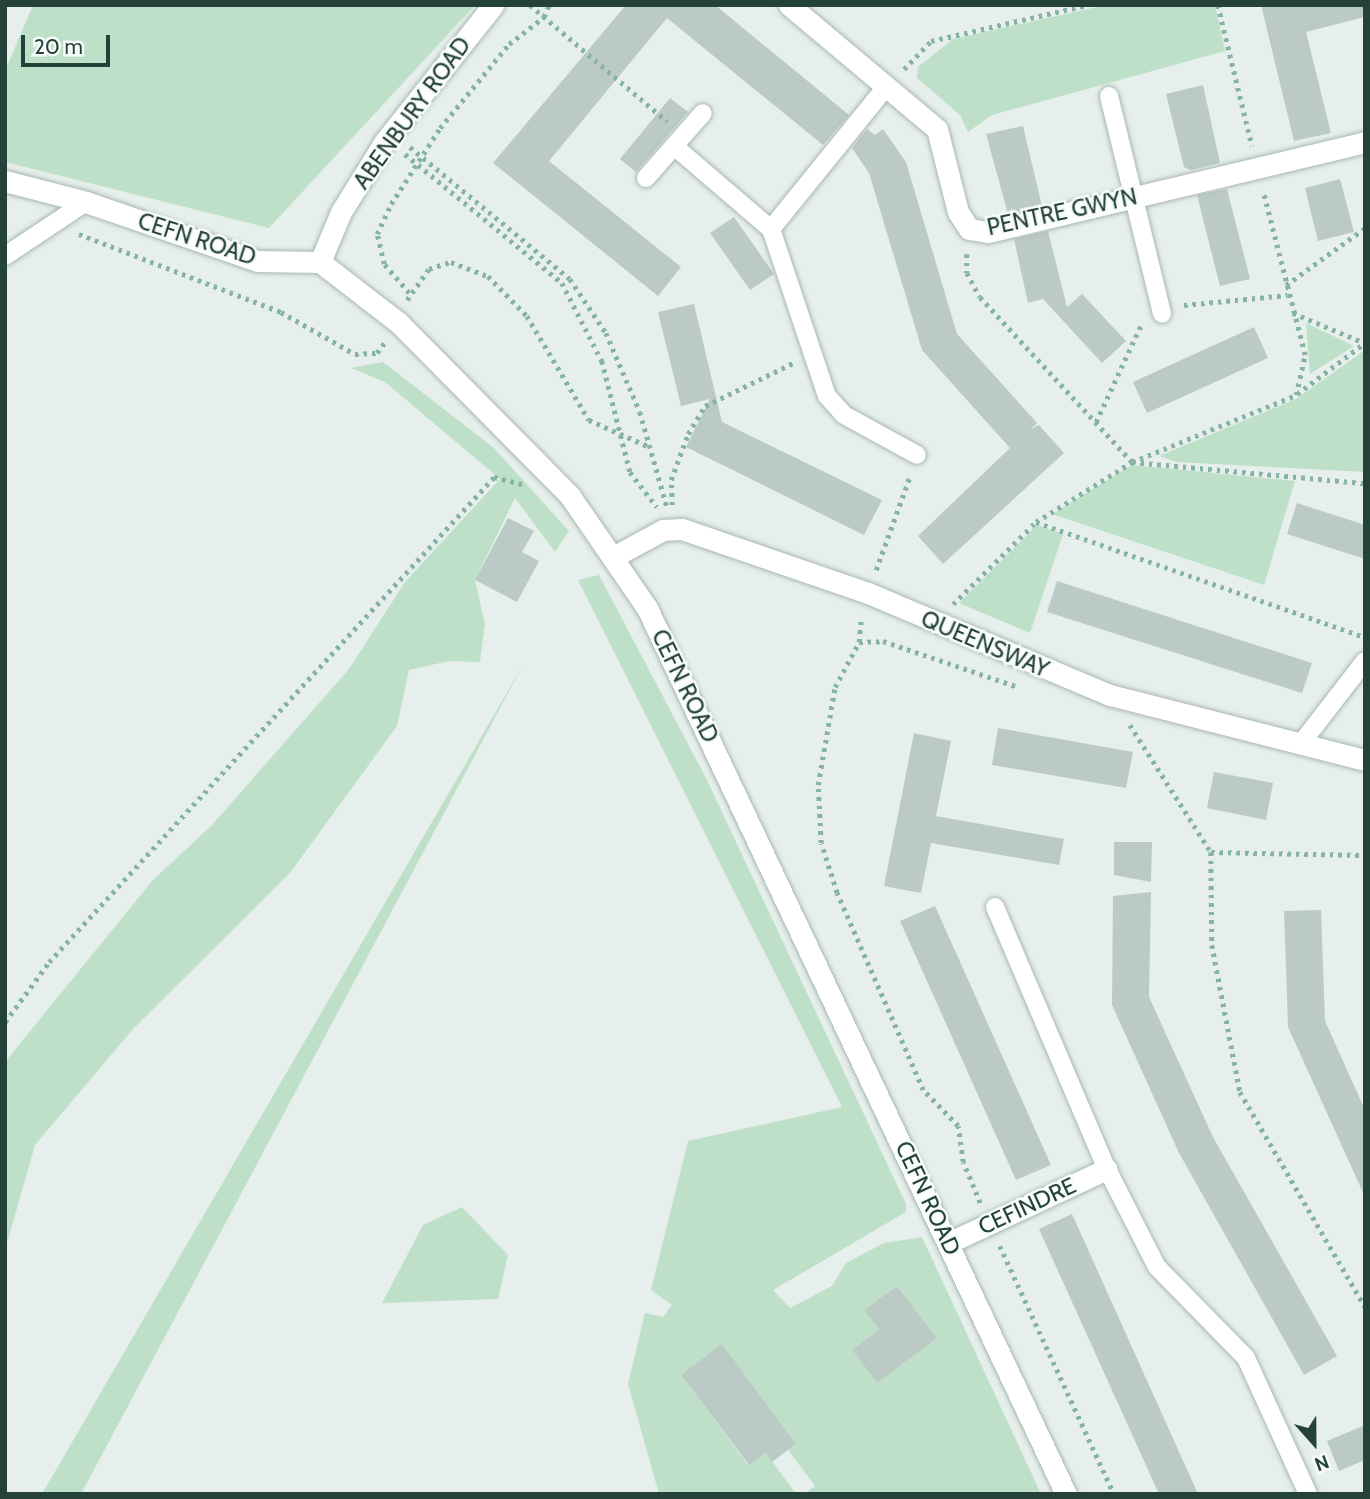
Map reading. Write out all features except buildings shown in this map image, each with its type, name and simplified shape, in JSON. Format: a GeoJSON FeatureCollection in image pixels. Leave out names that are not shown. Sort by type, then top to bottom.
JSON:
{"type":"FeatureCollection","features":[{"type":"Feature","properties":{"kind":"street","name":"ABENBURY ROAD"},"geometry":{"type":"LineString","coordinates":[[320,262],[341,212],[389,138],[493,5]]}},
{"type":"Feature","properties":{"kind":"street","name":"PENTRE GWYN"},"geometry":{"type":"LineString","coordinates":[[789,5],[937,129],[958,212],[969,229],[988,232],[1365,142]]}},
{"type":"Feature","properties":{"kind":"street","name":"CEFN ROAD"},"geometry":{"type":"LineString","coordinates":[[5,181],[86,202],[257,261],[320,262],[399,323],[570,496],[615,556],[648,608],[789,899],[1066,1494]]}},
{"type":"Feature","properties":{"kind":"street"},"geometry":{"type":"LineString","coordinates":[[615,556],[672,527]]}},
{"type":"Feature","properties":{"kind":"street","name":"QUEENSWAY"},"geometry":{"type":"LineString","coordinates":[[672,527],[868,593],[934,624],[1110,695],[1365,760]]}},
{"type":"Feature","properties":{"kind":"street","name":"CEFINDRE"},"geometry":{"type":"LineString","coordinates":[[948,1243],[1107,1169]]}},
{"type":"Feature","properties":{"kind":"lane"},"geometry":{"type":"LineString","coordinates":[[771,229],[886,87]]}},
{"type":"Feature","properties":{"kind":"lane"},"geometry":{"type":"LineString","coordinates":[[1109,96],[1161,311]]}},
{"type":"Feature","properties":{"kind":"lane"},"geometry":{"type":"LineString","coordinates":[[646,178],[703,113]]}},
{"type":"Feature","properties":{"kind":"lane"},"geometry":{"type":"LineString","coordinates":[[679,141],[771,229],[810,355],[827,396],[844,415],[917,455]]}},
{"type":"Feature","properties":{"kind":"lane"},"geometry":{"type":"LineString","coordinates":[[5,256],[56,226],[86,202]]}},
{"type":"Feature","properties":{"kind":"lane"},"geometry":{"type":"LineString","coordinates":[[1300,745],[1365,662]]}},
{"type":"Feature","properties":{"kind":"lane"},"geometry":{"type":"LineString","coordinates":[[995,907],[1107,1169],[1157,1267],[1245,1359],[1308,1494]]}},
{"type":"Feature","properties":{"kind":"path"},"geometry":{"type":"LineString","coordinates":[[530,5],[679,141]]}},
{"type":"Feature","properties":{"kind":"path"},"geometry":{"type":"LineString","coordinates":[[409,293],[384,264],[377,234],[391,204],[424,159],[440,128],[509,44],[544,17],[549,5]]}},
{"type":"Feature","properties":{"kind":"path"},"geometry":{"type":"LineString","coordinates":[[886,87],[931,41],[1087,5]]}},
{"type":"Feature","properties":{"kind":"path"},"geometry":{"type":"LineString","coordinates":[[1218,5],[1285,285],[1305,355],[1296,395]]}},
{"type":"Feature","properties":{"kind":"path"},"geometry":{"type":"LineString","coordinates":[[389,138],[424,159],[570,279],[607,333],[650,447],[672,527]]}},
{"type":"Feature","properties":{"kind":"path"},"geometry":{"type":"LineString","coordinates":[[389,138],[562,283],[602,361],[630,472],[672,527]]}},
{"type":"Feature","properties":{"kind":"path"},"geometry":{"type":"LineString","coordinates":[[56,226],[281,312],[355,354],[377,353],[399,323],[409,293],[429,269],[452,262],[488,276],[527,316],[589,420],[621,438],[650,447]]}},
{"type":"Feature","properties":{"kind":"path"},"geometry":{"type":"LineString","coordinates":[[1285,285],[1365,228]]}},
{"type":"Feature","properties":{"kind":"path"},"geometry":{"type":"LineString","coordinates":[[969,229],[966,257],[972,285],[1132,462],[1365,483]]}},
{"type":"Feature","properties":{"kind":"path"},"geometry":{"type":"LineString","coordinates":[[1096,422],[1142,324],[1161,311],[1288,295]]}},
{"type":"Feature","properties":{"kind":"path"},"geometry":{"type":"LineString","coordinates":[[934,624],[1036,522],[1132,462],[1296,395],[1364,344],[1292,312]]}},
{"type":"Feature","properties":{"kind":"path"},"geometry":{"type":"LineString","coordinates":[[672,527],[671,480],[688,434],[705,406],[810,355]]}},
{"type":"Feature","properties":{"kind":"path"},"geometry":{"type":"LineString","coordinates":[[868,593],[917,455]]}},
{"type":"Feature","properties":{"kind":"path"},"geometry":{"type":"LineString","coordinates":[[5,1022],[49,962],[494,477],[570,496]]}},
{"type":"Feature","properties":{"kind":"path"},"geometry":{"type":"LineString","coordinates":[[1036,522],[1365,637]]}},
{"type":"Feature","properties":{"kind":"path"},"geometry":{"type":"LineString","coordinates":[[1025,689],[883,641],[859,642],[835,687],[818,785],[821,844],[836,893],[923,1090],[958,1126],[963,1162],[1114,1494]]}},
{"type":"Feature","properties":{"kind":"path"},"geometry":{"type":"LineString","coordinates":[[1110,695],[1211,852],[1212,945],[1240,1093],[1365,1307]]}},
{"type":"Feature","properties":{"kind":"path"},"geometry":{"type":"LineString","coordinates":[[1116,719],[1129,724]]}},
{"type":"Feature","properties":{"kind":"path"},"geometry":{"type":"LineString","coordinates":[[1211,852],[1365,855]]}},
{"type":"Feature","properties":{"kind":"green space"},"geometry":{"type":"Polygon","coordinates":[[[33,5],[475,5],[269,228],[5,162],[5,71],[33,5]]]}},
{"type":"Feature","properties":{"kind":"green space"},"geometry":{"type":"Polygon","coordinates":[[[1106,5],[1215,5],[1225,51],[992,115],[968,132],[960,115],[917,78],[918,67],[953,39],[1106,5]]]}},
{"type":"Feature","properties":{"kind":"green space"},"geometry":{"type":"Polygon","coordinates":[[[1306,323],[1354,346],[1310,374],[1306,323]]]}},
{"type":"Feature","properties":{"kind":"green space"},"geometry":{"type":"Polygon","coordinates":[[[1365,350],[1365,472],[1176,462],[1159,456],[1296,399],[1365,350]]]}},
{"type":"Feature","properties":{"kind":"green space"},"geometry":{"type":"Polygon","coordinates":[[[383,362],[494,448],[569,531],[555,552],[515,498],[475,580],[485,624],[480,662],[449,661],[409,670],[397,726],[290,873],[133,1029],[35,1145],[5,1250],[5,1062],[152,881],[212,825],[349,669],[405,582],[500,479],[385,382],[351,368],[383,362]]]}},
{"type":"Feature","properties":{"kind":"green space"},"geometry":{"type":"Polygon","coordinates":[[[1132,465],[1295,481],[1264,585],[1052,514],[1132,465]]]}},
{"type":"Feature","properties":{"kind":"green space"},"geometry":{"type":"Polygon","coordinates":[[[1037,525],[1063,534],[1030,633],[959,603],[1037,525]]]}},
{"type":"Feature","properties":{"kind":"green space"},"geometry":{"type":"Polygon","coordinates":[[[599,575],[707,780],[906,1204],[906,1212],[773,1290],[790,1308],[832,1286],[846,1263],[884,1243],[922,1237],[1041,1494],[804,1494],[815,1486],[788,1450],[796,1444],[722,1345],[681,1375],[748,1465],[766,1453],[796,1494],[659,1494],[628,1384],[645,1313],[663,1317],[672,1305],[651,1290],[688,1141],[842,1107],[578,580],[599,575]],[[897,1286],[865,1310],[879,1329],[852,1350],[877,1383],[937,1338],[897,1286]]]}},
{"type":"Feature","properties":{"kind":"green space"},"geometry":{"type":"Polygon","coordinates":[[[523,665],[81,1494],[42,1494],[523,665]]]}},
{"type":"Feature","properties":{"kind":"green space"},"geometry":{"type":"Polygon","coordinates":[[[462,1207],[508,1255],[498,1299],[382,1303],[423,1225],[462,1207]]]}}]}
